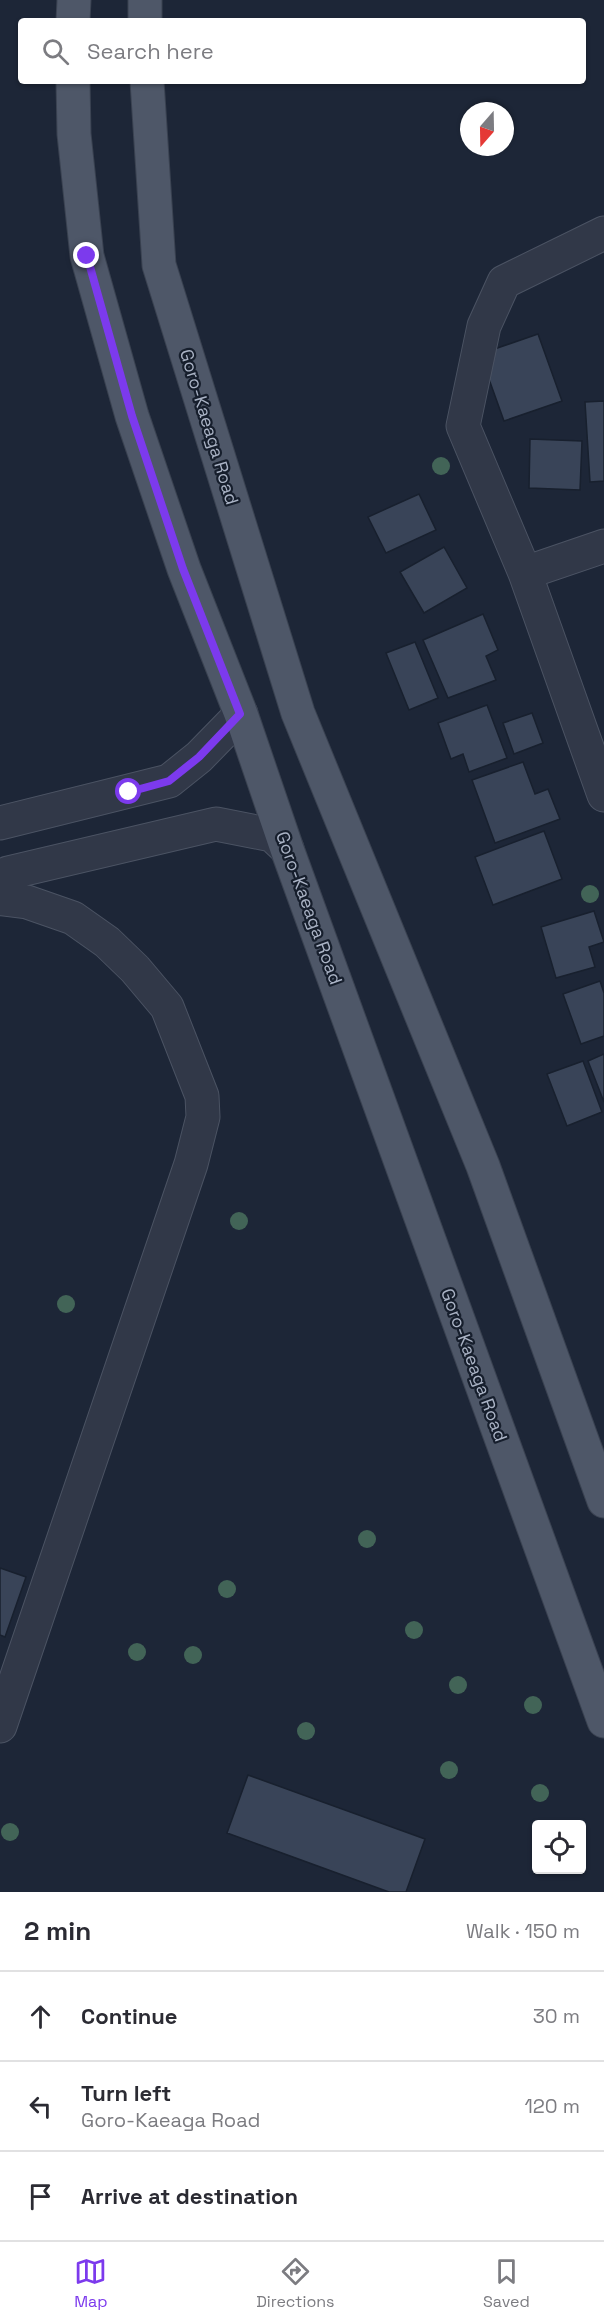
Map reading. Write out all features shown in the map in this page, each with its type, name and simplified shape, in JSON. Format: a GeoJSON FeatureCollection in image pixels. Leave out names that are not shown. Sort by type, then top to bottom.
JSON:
{"type":"FeatureCollection","features":[{"type":"Feature","properties":{"kind":"main road"},"geometry":{"type":"LineString","coordinates":[[73,18],[74,0]]}},
{"type":"Feature","properties":{"kind":"main road"},"geometry":{"type":"LineString","coordinates":[[145,0],[145,18]]}},
{"type":"Feature","properties":{"kind":"main road","name":"Goro-Kaeaga Road"},"geometry":{"type":"LineString","coordinates":[[73,84],[74,134],[87,256],[135,427],[183,569],[240,714],[604,1721]]}},
{"type":"Feature","properties":{"kind":"main road","name":"Goro-Kaeaga Road"},"geometry":{"type":"LineString","coordinates":[[147,84],[159,265],[298,713],[483,1166],[604,1501]]}},
{"type":"Feature","properties":{"kind":"street"},"geometry":{"type":"LineString","coordinates":[[604,233],[504,282],[484,326],[463,426],[525,573],[604,795]]}},
{"type":"Feature","properties":{"kind":"street"},"geometry":{"type":"LineString","coordinates":[[525,573],[604,546]]}},
{"type":"Feature","properties":{"kind":"street"},"geometry":{"type":"LineString","coordinates":[[0,823],[169,781],[199,757],[240,714]]}},
{"type":"Feature","properties":{"kind":"street"},"geometry":{"type":"LineString","coordinates":[[4,893],[216,824],[272,835],[287,849]]}},
{"type":"Feature","properties":{"kind":"street"},"geometry":{"type":"LineString","coordinates":[[0,831],[7,856],[4,893]]}},
{"type":"Feature","properties":{"kind":"street"},"geometry":{"type":"LineString","coordinates":[[0,1726],[187,1175],[203,1117],[202,1096],[167,1007],[135,969],[107,942],[72,918],[4,893]]}},
{"type":"Feature","properties":{"kind":"building"},"geometry":{"type":"Polygon","coordinates":[[[538,334],[562,401],[504,421],[480,354],[538,334]]]}},
{"type":"Feature","properties":{"kind":"building"},"geometry":{"type":"Polygon","coordinates":[[[604,401],[604,481],[590,482],[585,402],[604,401]]]}},
{"type":"Feature","properties":{"kind":"building"},"geometry":{"type":"Polygon","coordinates":[[[530,439],[582,441],[580,490],[529,488],[530,439]]]}},
{"type":"Feature","properties":{"kind":"building"},"geometry":{"type":"Polygon","coordinates":[[[419,494],[436,530],[386,553],[368,517],[419,494]]]}},
{"type":"Feature","properties":{"kind":"building"},"geometry":{"type":"Polygon","coordinates":[[[444,547],[467,588],[424,613],[400,572],[444,547]]]}},
{"type":"Feature","properties":{"kind":"building"},"geometry":{"type":"Polygon","coordinates":[[[483,614],[498,650],[486,656],[496,680],[448,698],[423,640],[483,614]]]}},
{"type":"Feature","properties":{"kind":"building"},"geometry":{"type":"Polygon","coordinates":[[[415,642],[438,698],[409,710],[386,653],[415,642]]]}},
{"type":"Feature","properties":{"kind":"building"},"geometry":{"type":"Polygon","coordinates":[[[487,705],[507,758],[469,772],[463,754],[451,759],[438,723],[487,705]]]}},
{"type":"Feature","properties":{"kind":"building"},"geometry":{"type":"Polygon","coordinates":[[[532,713],[543,743],[514,754],[503,723],[532,713]]]}},
{"type":"Feature","properties":{"kind":"building"},"geometry":{"type":"Polygon","coordinates":[[[523,762],[535,794],[548,789],[560,819],[495,843],[472,780],[523,762]]]}},
{"type":"Feature","properties":{"kind":"building"},"geometry":{"type":"Polygon","coordinates":[[[544,831],[562,879],[493,905],[475,857],[544,831]]]}},
{"type":"Feature","properties":{"kind":"building"},"geometry":{"type":"Polygon","coordinates":[[[594,911],[604,942],[589,947],[595,967],[556,978],[541,927],[594,911]]]}},
{"type":"Feature","properties":{"kind":"building"},"geometry":{"type":"Polygon","coordinates":[[[600,981],[604,993],[604,1036],[581,1044],[563,994],[600,981]]]}},
{"type":"Feature","properties":{"kind":"building"},"geometry":{"type":"Polygon","coordinates":[[[604,1054],[604,1102],[588,1061],[604,1054]]]}},
{"type":"Feature","properties":{"kind":"building"},"geometry":{"type":"Polygon","coordinates":[[[583,1061],[602,1112],[567,1126],[547,1074],[583,1061]]]}},
{"type":"Feature","properties":{"kind":"building"},"geometry":{"type":"Polygon","coordinates":[[[0,1568],[26,1577],[5,1637],[0,1635],[0,1568]]]}},
{"type":"Feature","properties":{"kind":"building"},"geometry":{"type":"Polygon","coordinates":[[[248,1775],[425,1839],[406,1892],[389,1892],[227,1833],[248,1775]]]}},
{"type":"Feature","properties":{"kind":"route"},"geometry":{"type":"LineString","coordinates":[[87,256],[132,416],[183,569],[240,714],[199,757],[169,781],[129,792]]}}]}
